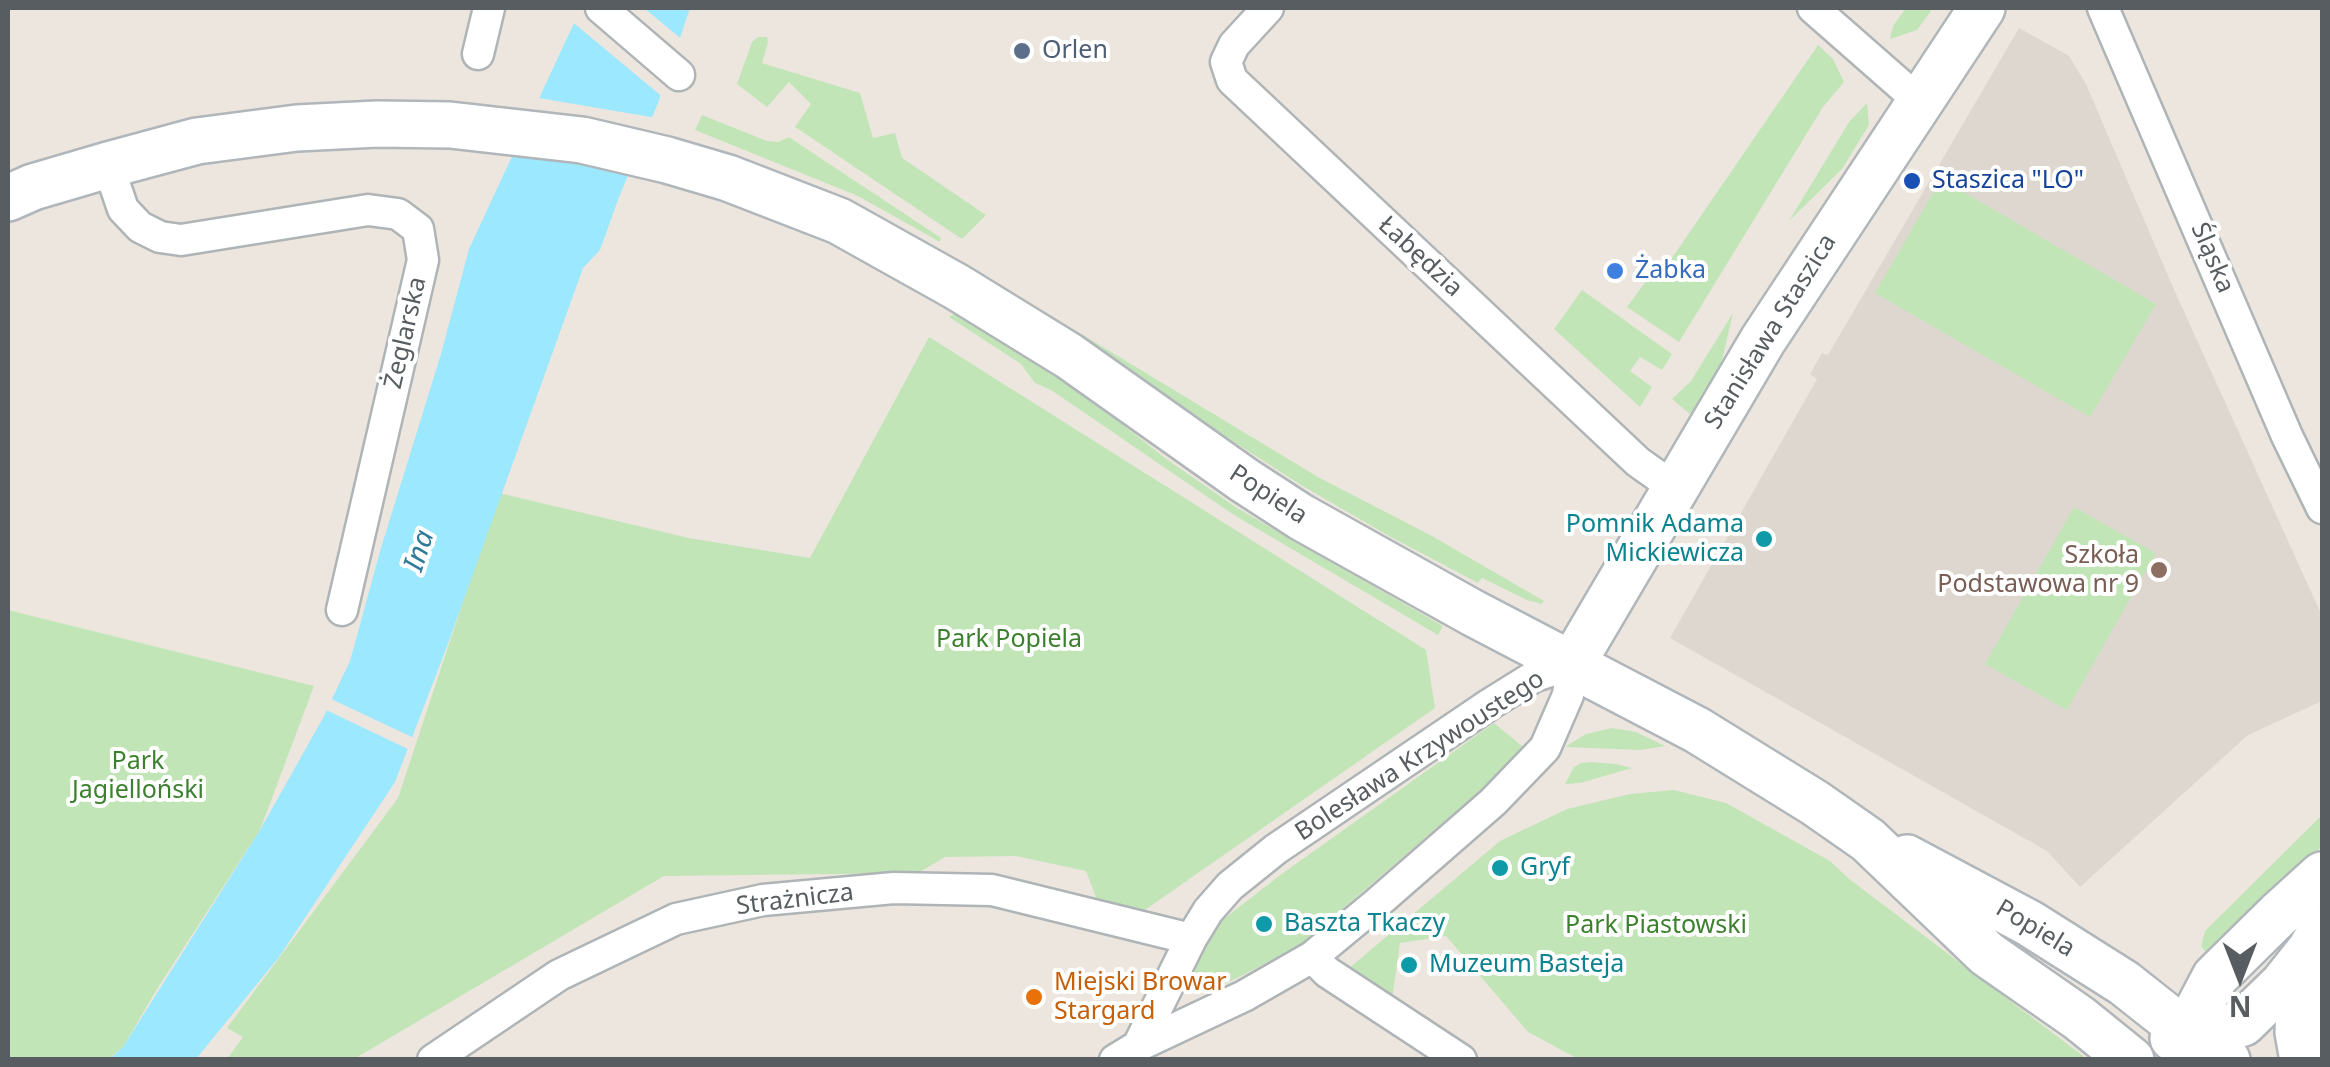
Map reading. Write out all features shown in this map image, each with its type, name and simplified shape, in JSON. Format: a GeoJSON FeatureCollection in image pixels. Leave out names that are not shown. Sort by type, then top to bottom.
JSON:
{"type":"FeatureCollection","features":[{"type":"Feature","properties":{"kind":"main road","name":"Stanisława Staszica"},"geometry":{"type":"LineString","coordinates":[[1572,664],[1763,340],[1982,8]]}},
{"type":"Feature","properties":{"kind":"main road","name":"Popiela"},"geometry":{"type":"LineString","coordinates":[[8,198],[108,165],[197,142],[297,128],[450,125],[582,140],[667,160],[728,178],[839,221],[957,287],[1068,356],[1301,517],[1461,607],[1697,730],[1868,840],[2030,923],[2124,984],[2203,1052]]}},
{"type":"Feature","properties":{"kind":"main road","name":"Popiela"},"geometry":{"type":"LineString","coordinates":[[1868,840],[1986,954],[2079,1018],[2131,1060]]}},
{"type":"Feature","properties":{"kind":"main road"},"geometry":{"type":"LineString","coordinates":[[2203,1052],[2195,1015],[2215,977],[2322,875]]}},
{"type":"Feature","properties":{"kind":"main road"},"geometry":{"type":"LineString","coordinates":[[2203,1052],[2215,1032],[2243,1023],[2282,984],[2316,940]]}},
{"type":"Feature","properties":{"kind":"main road"},"geometry":{"type":"LineString","coordinates":[[2303,1060],[2298,1032],[2300,996],[2316,940]]}},
{"type":"Feature","properties":{"kind":"main road"},"geometry":{"type":"LineString","coordinates":[[2124,984],[2158,989],[2177,986],[2230,960]]}},
{"type":"Feature","properties":{"kind":"main road"},"geometry":{"type":"LineString","coordinates":[[2079,1018],[2129,1035],[2203,1052]]}},
{"type":"Feature","properties":{"kind":"street"},"geometry":{"type":"LineString","coordinates":[[478,54],[489,8]]}},
{"type":"Feature","properties":{"kind":"street"},"geometry":{"type":"LineString","coordinates":[[601,8],[679,75]]}},
{"type":"Feature","properties":{"kind":"street","name":"Łabędzia"},"geometry":{"type":"LineString","coordinates":[[1268,8],[1234,46],[1226,62],[1232,80],[1638,462],[1676,489]]}},
{"type":"Feature","properties":{"kind":"street"},"geometry":{"type":"LineString","coordinates":[[1814,8],[1919,101]]}},
{"type":"Feature","properties":{"kind":"street","name":"Śląska"},"geometry":{"type":"LineString","coordinates":[[2104,8],[2322,508]]}},
{"type":"Feature","properties":{"kind":"street","name":"Żeglarska"},"geometry":{"type":"LineString","coordinates":[[108,165],[123,209],[140,227],[160,237],[180,240],[368,210],[398,214],[418,229],[423,260],[342,610]]}},
{"type":"Feature","properties":{"kind":"street","name":"Bolesława Krzywoustego"},"geometry":{"type":"LineString","coordinates":[[1572,664],[1568,695],[1545,748],[1449,841],[1312,957],[1244,996],[1126,1053],[1208,910],[1230,886],[1276,850],[1534,676],[1572,664]]}},
{"type":"Feature","properties":{"kind":"street","name":"Strażnicza"},"geometry":{"type":"LineString","coordinates":[[433,1060],[559,975],[676,919],[762,900],[894,888],[992,890],[1191,939]]}},
{"type":"Feature","properties":{"kind":"street"},"geometry":{"type":"LineString","coordinates":[[1312,957],[1327,972],[1461,1060]]}},
{"type":"Feature","properties":{"kind":"shaded area"},"geometry":{"type":"Polygon","coordinates":[[[2019,28],[2069,56],[2086,84],[2322,616],[2322,701],[2248,735],[2080,887],[2047,851],[1670,638],[1817,379],[1810,374],[1822,353],[1828,355],[2019,28]]]}},
{"type":"Feature","properties":{"kind":"green space"},"geometry":{"type":"Polygon","coordinates":[[[1906,8],[1933,8],[1917,30],[1890,39],[1893,26],[1906,8]]]}},
{"type":"Feature","properties":{"kind":"green space"},"geometry":{"type":"Polygon","coordinates":[[[767,37],[768,42],[762,63],[860,93],[873,138],[895,133],[902,158],[986,215],[962,239],[795,127],[811,104],[789,82],[767,107],[737,84],[752,42],[767,37]]]}},
{"type":"Feature","properties":{"kind":"green space"},"geometry":{"type":"Polygon","coordinates":[[[1818,45],[1833,59],[1844,82],[1823,107],[1679,342],[1627,307],[1654,270],[1661,274],[1818,45]]]}},
{"type":"Feature","properties":{"kind":"green space"},"geometry":{"type":"Polygon","coordinates":[[[1867,103],[1869,125],[1842,169],[1789,221],[1849,122],[1867,103]]]}},
{"type":"Feature","properties":{"kind":"green space"},"geometry":{"type":"Polygon","coordinates":[[[702,115],[767,141],[789,137],[941,238],[940,242],[858,196],[695,130],[702,115]]]}},
{"type":"Feature","properties":{"kind":"green space"},"geometry":{"type":"Polygon","coordinates":[[[1941,179],[2156,304],[2090,417],[1875,293],[1941,179]]]}},
{"type":"Feature","properties":{"kind":"green space"},"geometry":{"type":"Polygon","coordinates":[[[1582,290],[1672,354],[1662,370],[1640,357],[1630,371],[1652,387],[1640,407],[1554,329],[1582,290]]]}},
{"type":"Feature","properties":{"kind":"green space"},"geometry":{"type":"Polygon","coordinates":[[[1030,303],[1318,477],[1432,536],[1544,601],[1541,604],[1527,600],[1482,578],[1478,583],[1301,485],[1029,310],[1030,303]]]}},
{"type":"Feature","properties":{"kind":"green space"},"geometry":{"type":"Polygon","coordinates":[[[959,311],[1050,367],[1165,458],[1237,508],[1443,626],[1438,635],[1234,515],[1051,390],[1035,383],[1021,364],[949,317],[959,311]]]}},
{"type":"Feature","properties":{"kind":"green space"},"geometry":{"type":"Polygon","coordinates":[[[1733,313],[1721,365],[1691,415],[1672,399],[1691,381],[1733,313]]]}},
{"type":"Feature","properties":{"kind":"green space","name":"Park Popiela"},"geometry":{"type":"Polygon","coordinates":[[[929,337],[1426,650],[1435,708],[1142,912],[1097,900],[1086,871],[1016,856],[945,857],[918,873],[664,876],[354,1059],[227,1059],[243,1037],[227,1028],[398,798],[499,493],[689,538],[810,558],[929,337]]]}},
{"type":"Feature","properties":{"kind":"green space"},"geometry":{"type":"Polygon","coordinates":[[[2074,507],[2156,553],[2067,710],[1985,664],[2074,507]]]}},
{"type":"Feature","properties":{"kind":"green space","name":"Park Jagielloński"},"geometry":{"type":"Polygon","coordinates":[[[8,610],[314,686],[260,830],[123,1047],[109,1059],[8,1060],[8,610]]]}},
{"type":"Feature","properties":{"kind":"green space"},"geometry":{"type":"Polygon","coordinates":[[[1494,723],[1522,746],[1504,770],[1298,947],[1207,993],[1192,990],[1187,980],[1190,968],[1221,921],[1494,723]]]}},
{"type":"Feature","properties":{"kind":"green space"},"geometry":{"type":"Polygon","coordinates":[[[1612,728],[1636,732],[1665,746],[1641,750],[1565,747],[1586,734],[1612,728]]]}},
{"type":"Feature","properties":{"kind":"green space"},"geometry":{"type":"Polygon","coordinates":[[[1591,762],[1632,768],[1565,784],[1574,767],[1591,762]]]}},
{"type":"Feature","properties":{"kind":"green space","name":"Park Piastowski"},"geometry":{"type":"Polygon","coordinates":[[[1674,790],[1726,803],[1830,861],[2087,1059],[1578,1059],[1528,1032],[1446,936],[1400,943],[1392,999],[1348,969],[1500,841],[1567,809],[1630,794],[1674,790]]]}},
{"type":"Feature","properties":{"kind":"green space"},"geometry":{"type":"Polygon","coordinates":[[[2322,815],[2322,846],[2208,955],[2201,946],[2205,931],[2322,815]]]}},
{"type":"Feature","properties":{"kind":"water","name":"Ina"},"geometry":{"type":"Polygon","coordinates":[[[581,8],[690,8],[658,103],[600,250],[583,268],[395,782],[279,957],[196,1059],[109,1060],[123,1047],[260,830],[350,661],[469,249],[581,8]]]}},
{"type":"Feature","properties":{"kind":"pier"},"geometry":{"type":"Polygon","coordinates":[[[576,8],[644,8],[684,41],[665,99],[570,20],[576,8]]]}},
{"type":"Feature","properties":{"kind":"pier"},"geometry":{"type":"Polygon","coordinates":[[[533,97],[657,118],[633,175],[507,153],[533,97]]]}},
{"type":"Feature","properties":{"kind":"pier"},"geometry":{"type":"Polygon","coordinates":[[[327,697],[416,739],[412,751],[322,708],[327,697]]]}},
{"type":"Feature","properties":{"kind":"place","name":"Orlen"},"geometry":{"type":"Point","coordinates":[1022,51]}},
{"type":"Feature","properties":{"kind":"place","name":"Staszica \"LO\""},"geometry":{"type":"Point","coordinates":[1912,181]}},
{"type":"Feature","properties":{"kind":"place","name":"Żabka"},"geometry":{"type":"Point","coordinates":[1615,271]}},
{"type":"Feature","properties":{"kind":"place","name":"Pomnik Adama Mickiewicza"},"geometry":{"type":"Point","coordinates":[1764,539]}},
{"type":"Feature","properties":{"kind":"place","name":"Szkoła Podstawowa nr 9"},"geometry":{"type":"Point","coordinates":[2159,570]}},
{"type":"Feature","properties":{"kind":"place","name":"Gryf"},"geometry":{"type":"Point","coordinates":[1500,868]}},
{"type":"Feature","properties":{"kind":"place","name":"Baszta Tkaczy"},"geometry":{"type":"Point","coordinates":[1264,924]}},
{"type":"Feature","properties":{"kind":"place","name":"Muzeum Basteja"},"geometry":{"type":"Point","coordinates":[1409,965]}},
{"type":"Feature","properties":{"kind":"place","name":"Miejski Browar Stargard"},"geometry":{"type":"Point","coordinates":[1034,997]}}]}
